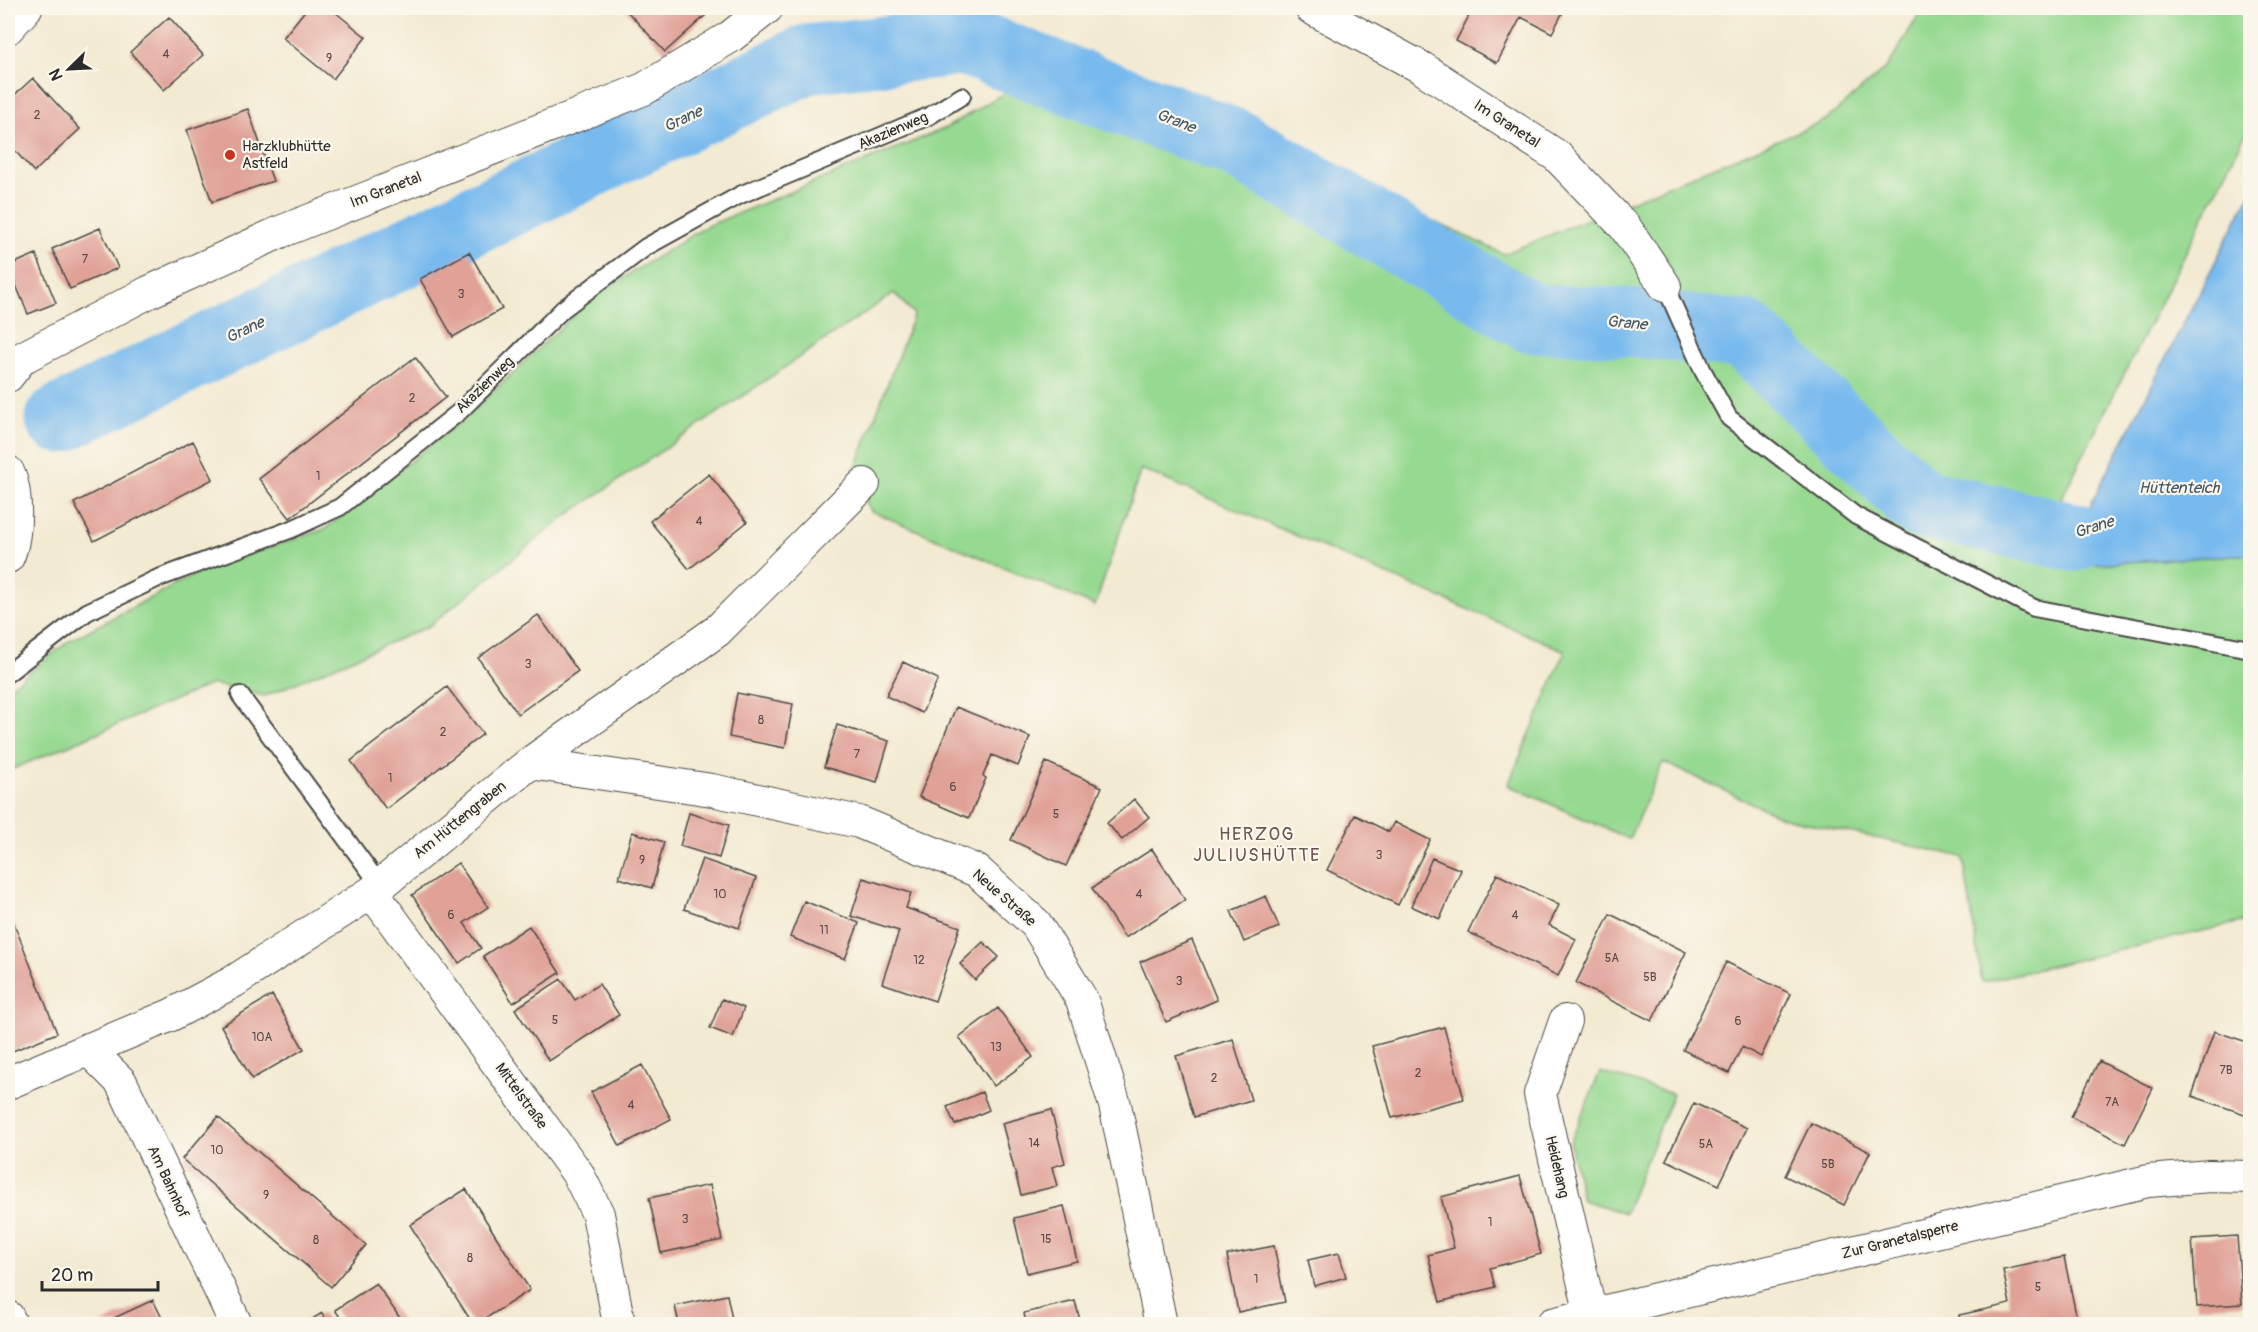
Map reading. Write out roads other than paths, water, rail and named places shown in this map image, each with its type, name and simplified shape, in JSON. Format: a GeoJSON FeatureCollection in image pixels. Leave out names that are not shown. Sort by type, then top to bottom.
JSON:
{"type":"FeatureCollection","features":[{"type":"Feature","properties":{"kind":"street"},"geometry":{"type":"LineString","coordinates":[[8,28],[26,8]]}},
{"type":"Feature","properties":{"kind":"street","name":"Im Granetal"},"geometry":{"type":"LineString","coordinates":[[8,376],[22,358],[149,292],[280,232],[644,89],[730,37],[767,8]]}},
{"type":"Feature","properties":{"kind":"street","name":"Im Granetal"},"geometry":{"type":"LineString","coordinates":[[1311,8],[1422,68],[1557,156],[1625,227],[1665,286]]}},
{"type":"Feature","properties":{"kind":"street"},"geometry":{"type":"LineString","coordinates":[[8,472],[14,506],[13,545],[8,557]]}},
{"type":"Feature","properties":{"kind":"street","name":"Am Hüttengraben"},"geometry":{"type":"LineString","coordinates":[[8,1083],[171,1015],[233,982],[376,889],[530,763],[717,631],[864,484]]}},
{"type":"Feature","properties":{"kind":"street","name":"Neue Straße"},"geometry":{"type":"LineString","coordinates":[[530,763],[712,790],[859,822],[977,871],[994,886],[1036,924],[1082,1000],[1115,1105],[1161,1324]]}},
{"type":"Feature","properties":{"kind":"street","name":"Mittelstraße"},"geometry":{"type":"LineString","coordinates":[[376,889],[578,1174],[598,1214],[619,1324]]}},
{"type":"Feature","properties":{"kind":"street","name":"Heidehang"},"geometry":{"type":"LineString","coordinates":[[1565,1021],[1540,1094],[1591,1315]]}},
{"type":"Feature","properties":{"kind":"street","name":"Am Bahnhof"},"geometry":{"type":"LineString","coordinates":[[88,1048],[121,1082],[236,1324]]}},
{"type":"Feature","properties":{"kind":"street","name":"Zur Granetalsperre"},"geometry":{"type":"LineString","coordinates":[[1552,1324],[2148,1181],[2210,1176],[2250,1177]]}},
{"type":"Feature","properties":{"kind":"street"},"geometry":{"type":"LineString","coordinates":[[8,1317],[11,1324]]}},
{"type":"Feature","properties":{"kind":"lane","name":"Akazienweg"},"geometry":{"type":"LineString","coordinates":[[8,673],[87,612],[156,579],[292,530],[339,507],[459,412],[563,309],[646,246],[740,195],[929,116],[962,96]]}},
{"type":"Feature","properties":{"kind":"lane"},"geometry":{"type":"LineString","coordinates":[[1665,286],[1703,371],[1729,418],[1856,516],[2034,608],[2250,649]]}},
{"type":"Feature","properties":{"kind":"lane"},"geometry":{"type":"LineString","coordinates":[[240,695],[376,889]]}},
{"type":"Feature","properties":{"kind":"water","name":"Hüttenteich"},"geometry":{"type":"Polygon","coordinates":[[[2250,194],[2250,554],[2065,566],[2074,537],[2250,194]]]}},
{"type":"Feature","properties":{"kind":"waterway","name":"Grane"},"geometry":{"type":"LineString","coordinates":[[60,419],[807,59],[965,41],[1237,144],[1531,318],[1623,322],[1745,335],[1920,503],[2074,537]]}},
{"type":"Feature","properties":{"kind":"place","name":"Harzklubhütte Astfeld"},"geometry":{"type":"Point","coordinates":[230,155]}},
{"type":"Feature","properties":{"kind":"district","name":"HERZOG JULIUSHÜTTE"},"geometry":{"type":"Point","coordinates":[1257,844]}}]}
